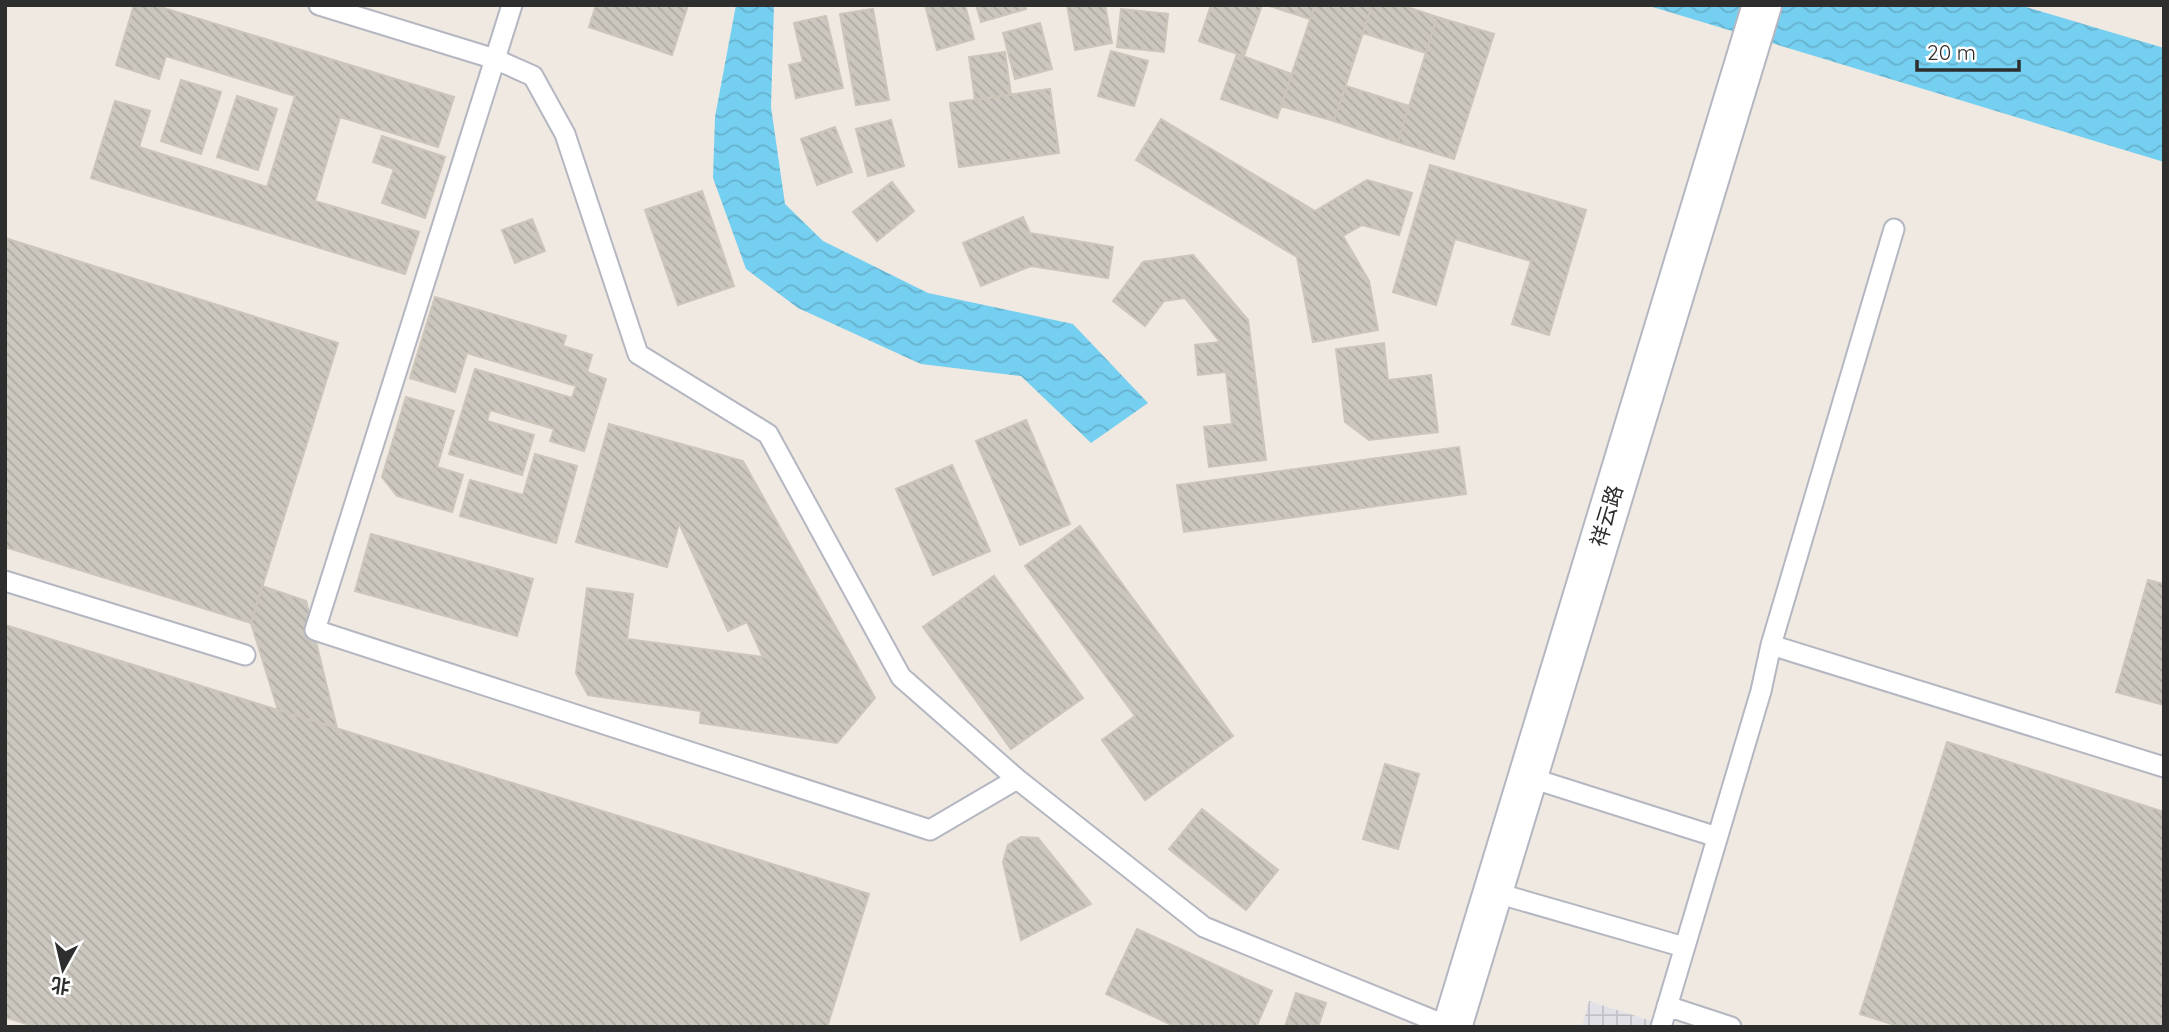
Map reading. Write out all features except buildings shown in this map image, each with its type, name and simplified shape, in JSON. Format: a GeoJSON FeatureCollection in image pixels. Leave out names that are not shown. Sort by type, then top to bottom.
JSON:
{"type":"FeatureCollection","features":[{"type":"Feature","properties":{"kind":"street","name":"祥云路"},"geometry":{"type":"LineString","coordinates":[[1451,1027],[1762,5]]}},
{"type":"Feature","properties":{"kind":"lane"},"geometry":{"type":"LineString","coordinates":[[319,5],[495,59],[533,76],[565,134],[638,354],[768,434],[901,677],[1017,779],[1204,927],[1451,1027]]}},
{"type":"Feature","properties":{"kind":"lane"},"geometry":{"type":"LineString","coordinates":[[512,5],[315,630],[930,830],[1017,779]]}},
{"type":"Feature","properties":{"kind":"lane"},"geometry":{"type":"LineString","coordinates":[[1661,1027],[1894,229]]}},
{"type":"Feature","properties":{"kind":"lane"},"geometry":{"type":"LineString","coordinates":[[5,582],[245,655]]}},
{"type":"Feature","properties":{"kind":"lane"},"geometry":{"type":"LineString","coordinates":[[1771,645],[2164,767]]}},
{"type":"Feature","properties":{"kind":"lane"},"geometry":{"type":"LineString","coordinates":[[1528,778],[1717,837]]}},
{"type":"Feature","properties":{"kind":"lane"},"geometry":{"type":"LineString","coordinates":[[1493,892],[1684,947]]}},
{"type":"Feature","properties":{"kind":"lane"},"geometry":{"type":"LineString","coordinates":[[1667,1006],[1731,1027]]}},
{"type":"Feature","properties":{"kind":"shaded area"},"geometry":{"type":"Polygon","coordinates":[[[1589,1001],[1670,1027],[1582,1027],[1589,1001]]]}},
{"type":"Feature","properties":{"kind":"water"},"geometry":{"type":"Polygon","coordinates":[[[736,5],[774,5],[771,107],[785,204],[823,241],[928,293],[1073,324],[1148,403],[1091,443],[1021,376],[921,364],[798,308],[746,269],[713,178],[715,117],[736,5]]]}},
{"type":"Feature","properties":{"kind":"water"},"geometry":{"type":"Polygon","coordinates":[[[1646,5],[2019,5],[2164,48],[2164,162],[1646,5]]]}}]}
